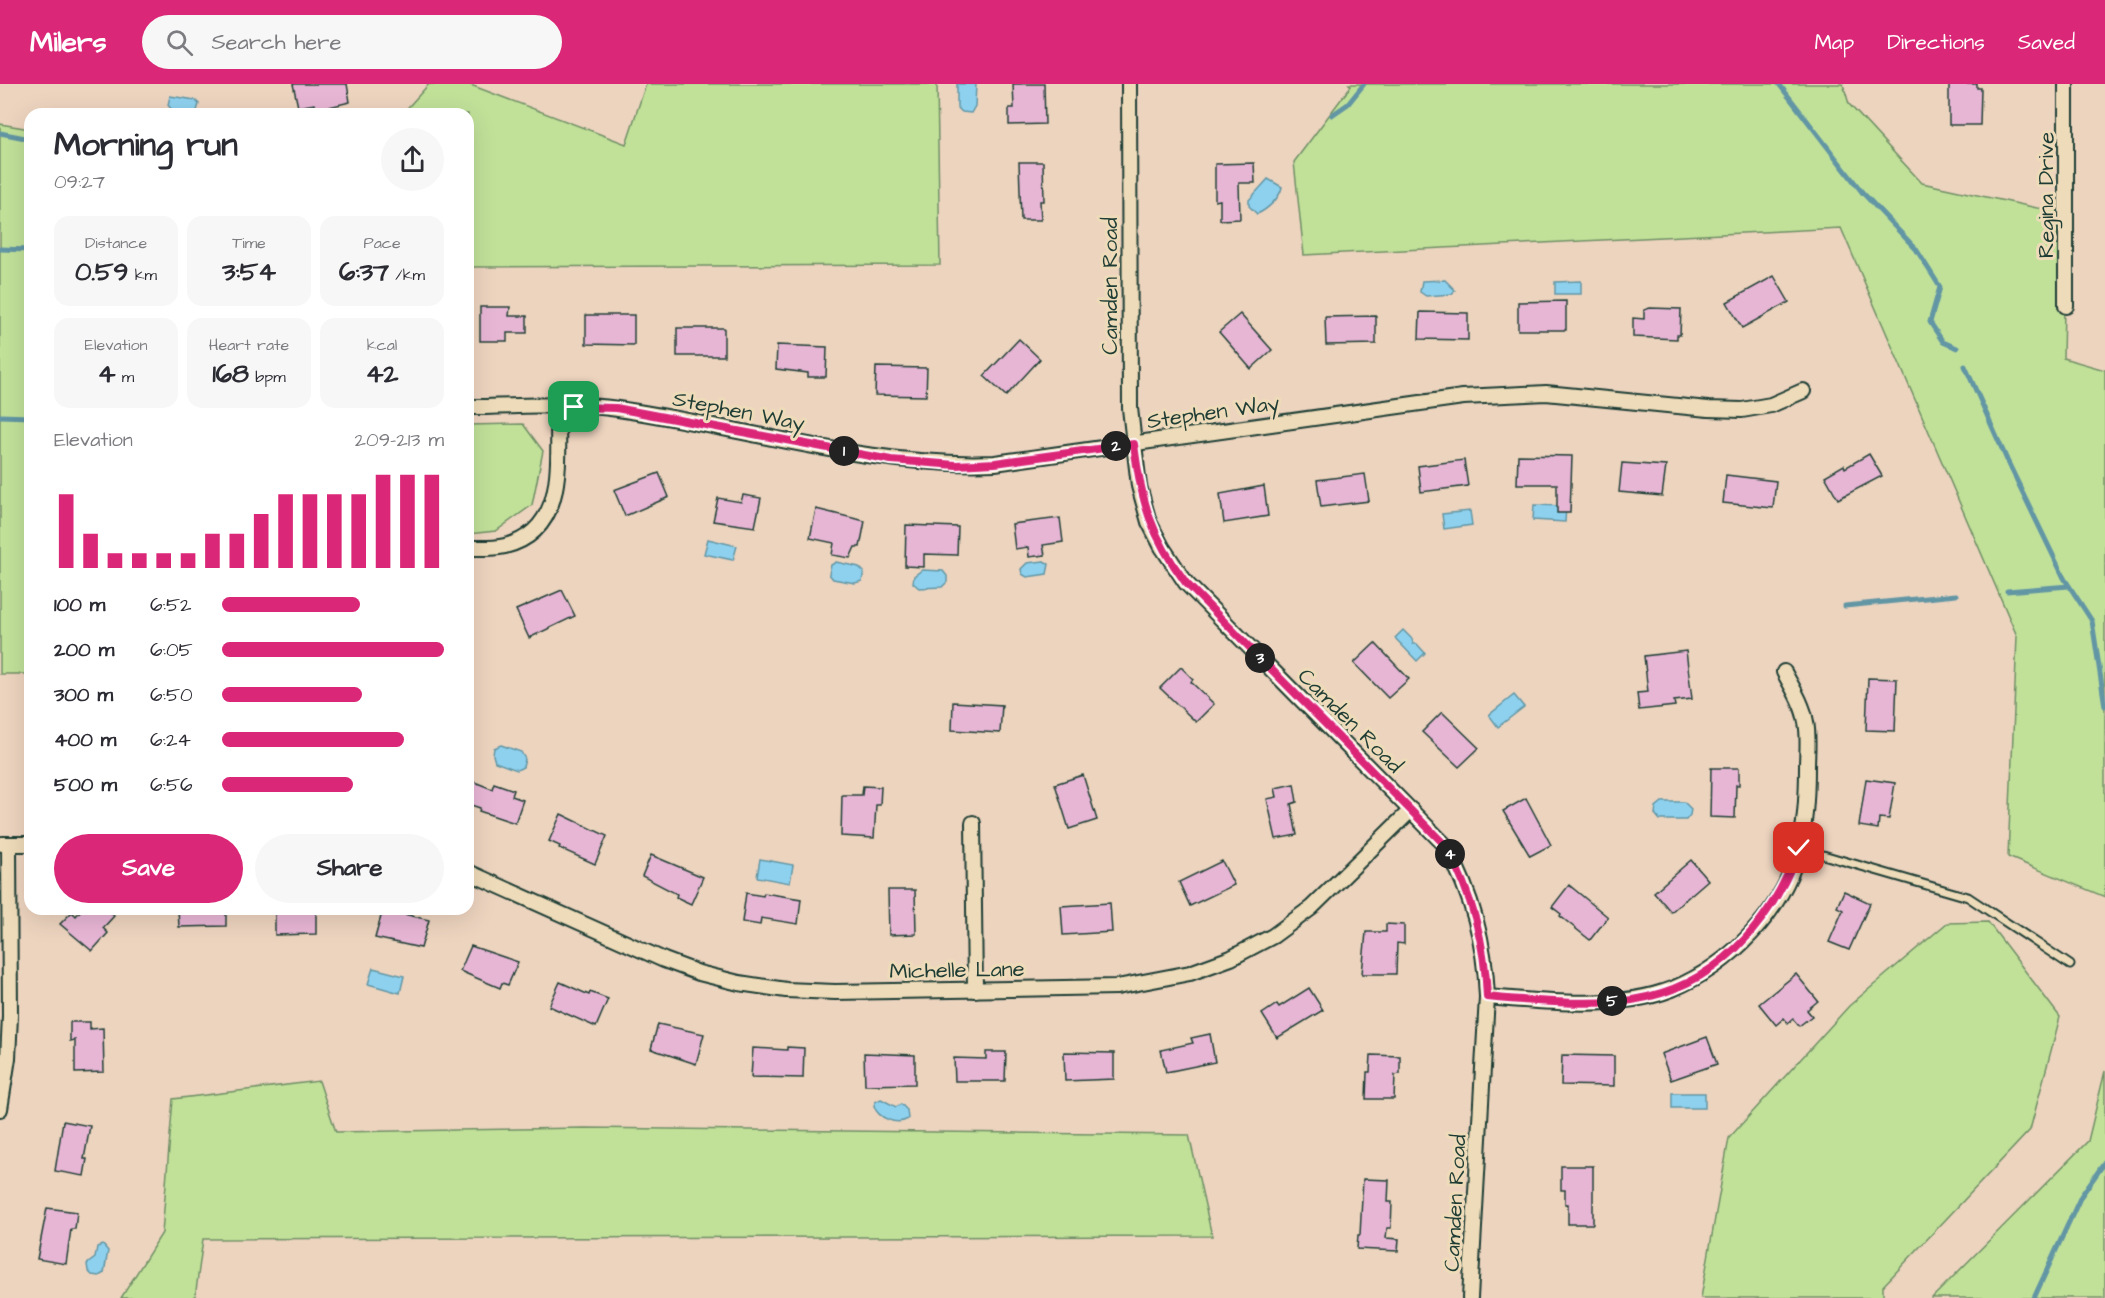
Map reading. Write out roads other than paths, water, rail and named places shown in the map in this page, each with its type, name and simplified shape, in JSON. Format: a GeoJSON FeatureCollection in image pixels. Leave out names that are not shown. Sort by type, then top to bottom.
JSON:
{"type":"FeatureCollection","features":[{"type":"Feature","properties":{"kind":"street","name":"Camden Road"},"geometry":{"type":"LineString","coordinates":[[1129,84],[1130,408],[1139,486],[1149,522],[1181,576],[1446,846],[1470,898],[1480,929],[1486,964],[1487,997],[1470,1298]]}},
{"type":"Feature","properties":{"kind":"street","name":"Regina Drive"},"geometry":{"type":"LineString","coordinates":[[2066,84],[2066,306]]}},
{"type":"Feature","properties":{"kind":"street","name":"Stephen Way"},"geometry":{"type":"LineString","coordinates":[[474,407],[616,408],[891,460],[956,465],[995,463],[1463,396],[1546,393],[1708,409],[1742,410],[1771,405],[1803,391]]}},
{"type":"Feature","properties":{"kind":"street"},"geometry":{"type":"LineString","coordinates":[[474,548],[506,545],[535,529],[546,516],[554,502],[557,480],[558,407]]}},
{"type":"Feature","properties":{"kind":"street"},"geometry":{"type":"LineString","coordinates":[[1487,997],[1595,1002],[1633,1000],[1672,989],[1713,968],[1743,943],[1770,909],[1789,875],[1799,848],[1806,804],[1806,722],[1797,696],[1784,672]]}},
{"type":"Feature","properties":{"kind":"street","name":"Michelle Lane"},"geometry":{"type":"LineString","coordinates":[[474,875],[664,960],[699,973],[739,983],[786,990],[836,992],[1117,987],[1190,973],[1231,958],[1273,936],[1311,908],[1411,810]]}},
{"type":"Feature","properties":{"kind":"street"},"geometry":{"type":"LineString","coordinates":[[973,823],[975,990]]}},
{"type":"Feature","properties":{"kind":"street"},"geometry":{"type":"LineString","coordinates":[[0,1109],[8,1058],[10,1016],[4,844],[24,844]]}},
{"type":"Feature","properties":{"kind":"lane"},"geometry":{"type":"LineString","coordinates":[[1799,848],[1968,897],[2070,965]]}},
{"type":"Feature","properties":{"kind":"water"},"geometry":{"type":"Polygon","coordinates":[[[957,84],[976,84],[975,106],[971,113],[962,112],[957,107],[957,84]]]}},
{"type":"Feature","properties":{"kind":"water"},"geometry":{"type":"Polygon","coordinates":[[[170,96],[195,100],[199,104],[198,108],[170,108],[168,105],[170,96]]]}},
{"type":"Feature","properties":{"kind":"water"},"geometry":{"type":"Polygon","coordinates":[[[1268,179],[1282,187],[1281,191],[1265,210],[1257,214],[1249,206],[1249,200],[1268,179]]]}},
{"type":"Feature","properties":{"kind":"water"},"geometry":{"type":"Polygon","coordinates":[[[1445,280],[1455,290],[1452,294],[1426,296],[1420,292],[1422,281],[1445,280]]]}},
{"type":"Feature","properties":{"kind":"water"},"geometry":{"type":"Polygon","coordinates":[[[1581,281],[1581,294],[1555,294],[1555,282],[1581,281]]]}},
{"type":"Feature","properties":{"kind":"water"},"geometry":{"type":"Polygon","coordinates":[[[1534,505],[1566,506],[1565,522],[1533,520],[1534,505]]]}},
{"type":"Feature","properties":{"kind":"water"},"geometry":{"type":"Polygon","coordinates":[[[1470,511],[1472,525],[1444,529],[1442,514],[1470,511]]]}},
{"type":"Feature","properties":{"kind":"water"},"geometry":{"type":"Polygon","coordinates":[[[708,539],[737,546],[733,560],[704,554],[708,539]]]}},
{"type":"Feature","properties":{"kind":"water"},"geometry":{"type":"Polygon","coordinates":[[[1044,561],[1049,564],[1047,574],[1027,577],[1022,574],[1021,569],[1027,563],[1044,561]]]}},
{"type":"Feature","properties":{"kind":"water"},"geometry":{"type":"Polygon","coordinates":[[[836,562],[859,567],[864,572],[862,581],[855,583],[833,579],[829,574],[831,565],[836,562]]]}},
{"type":"Feature","properties":{"kind":"water"},"geometry":{"type":"Polygon","coordinates":[[[922,570],[943,571],[947,576],[947,582],[942,587],[919,588],[913,583],[914,576],[922,570]]]}},
{"type":"Feature","properties":{"kind":"water"},"geometry":{"type":"Polygon","coordinates":[[[1403,630],[1412,639],[1413,644],[1417,644],[1425,653],[1417,661],[1395,638],[1403,630]]]}},
{"type":"Feature","properties":{"kind":"water"},"geometry":{"type":"Polygon","coordinates":[[[1514,695],[1524,707],[1498,727],[1489,715],[1514,695]]]}},
{"type":"Feature","properties":{"kind":"water"},"geometry":{"type":"Polygon","coordinates":[[[501,745],[521,752],[525,759],[523,767],[517,770],[495,762],[494,748],[501,745]]]}},
{"type":"Feature","properties":{"kind":"water"},"geometry":{"type":"Polygon","coordinates":[[[1662,802],[1684,802],[1691,809],[1690,815],[1686,820],[1660,820],[1655,814],[1656,807],[1662,802]]]}},
{"type":"Feature","properties":{"kind":"water"},"geometry":{"type":"Polygon","coordinates":[[[760,859],[793,865],[790,883],[757,877],[760,859]]]}},
{"type":"Feature","properties":{"kind":"water"},"geometry":{"type":"Polygon","coordinates":[[[373,968],[404,976],[400,993],[368,984],[373,968]]]}},
{"type":"Feature","properties":{"kind":"water"},"geometry":{"type":"Polygon","coordinates":[[[1672,1093],[1705,1093],[1705,1108],[1672,1108],[1672,1093]]]}},
{"type":"Feature","properties":{"kind":"water"},"geometry":{"type":"Polygon","coordinates":[[[881,1099],[896,1107],[901,1104],[907,1110],[908,1119],[898,1122],[883,1117],[874,1106],[875,1102],[881,1099]]]}},
{"type":"Feature","properties":{"kind":"water"},"geometry":{"type":"Polygon","coordinates":[[[103,1245],[108,1251],[104,1273],[99,1276],[92,1275],[88,1271],[87,1264],[95,1258],[97,1247],[103,1245]]]}},
{"type":"Feature","properties":{"kind":"waterway"},"geometry":{"type":"LineString","coordinates":[[1332,115],[1348,104],[1364,84]]}},
{"type":"Feature","properties":{"kind":"waterway"},"geometry":{"type":"LineString","coordinates":[[1779,84],[1862,192],[1916,249],[1940,287],[1930,322],[1943,342],[1957,348]]}},
{"type":"Feature","properties":{"kind":"waterway"},"geometry":{"type":"LineString","coordinates":[[0,133],[24,138]]}},
{"type":"Feature","properties":{"kind":"waterway"},"geometry":{"type":"LineString","coordinates":[[0,249],[24,250]]}},
{"type":"Feature","properties":{"kind":"waterway"},"geometry":{"type":"LineString","coordinates":[[1965,366],[2064,578],[2092,621],[2105,706]]}},
{"type":"Feature","properties":{"kind":"waterway"},"geometry":{"type":"LineString","coordinates":[[0,416],[24,417]]}},
{"type":"Feature","properties":{"kind":"waterway"},"geometry":{"type":"LineString","coordinates":[[2007,591],[2069,586]]}},
{"type":"Feature","properties":{"kind":"waterway"},"geometry":{"type":"LineString","coordinates":[[1845,606],[1956,595]]}},
{"type":"Feature","properties":{"kind":"waterway"},"geometry":{"type":"LineString","coordinates":[[2034,1298],[2081,1196],[2105,1162]]}}]}
